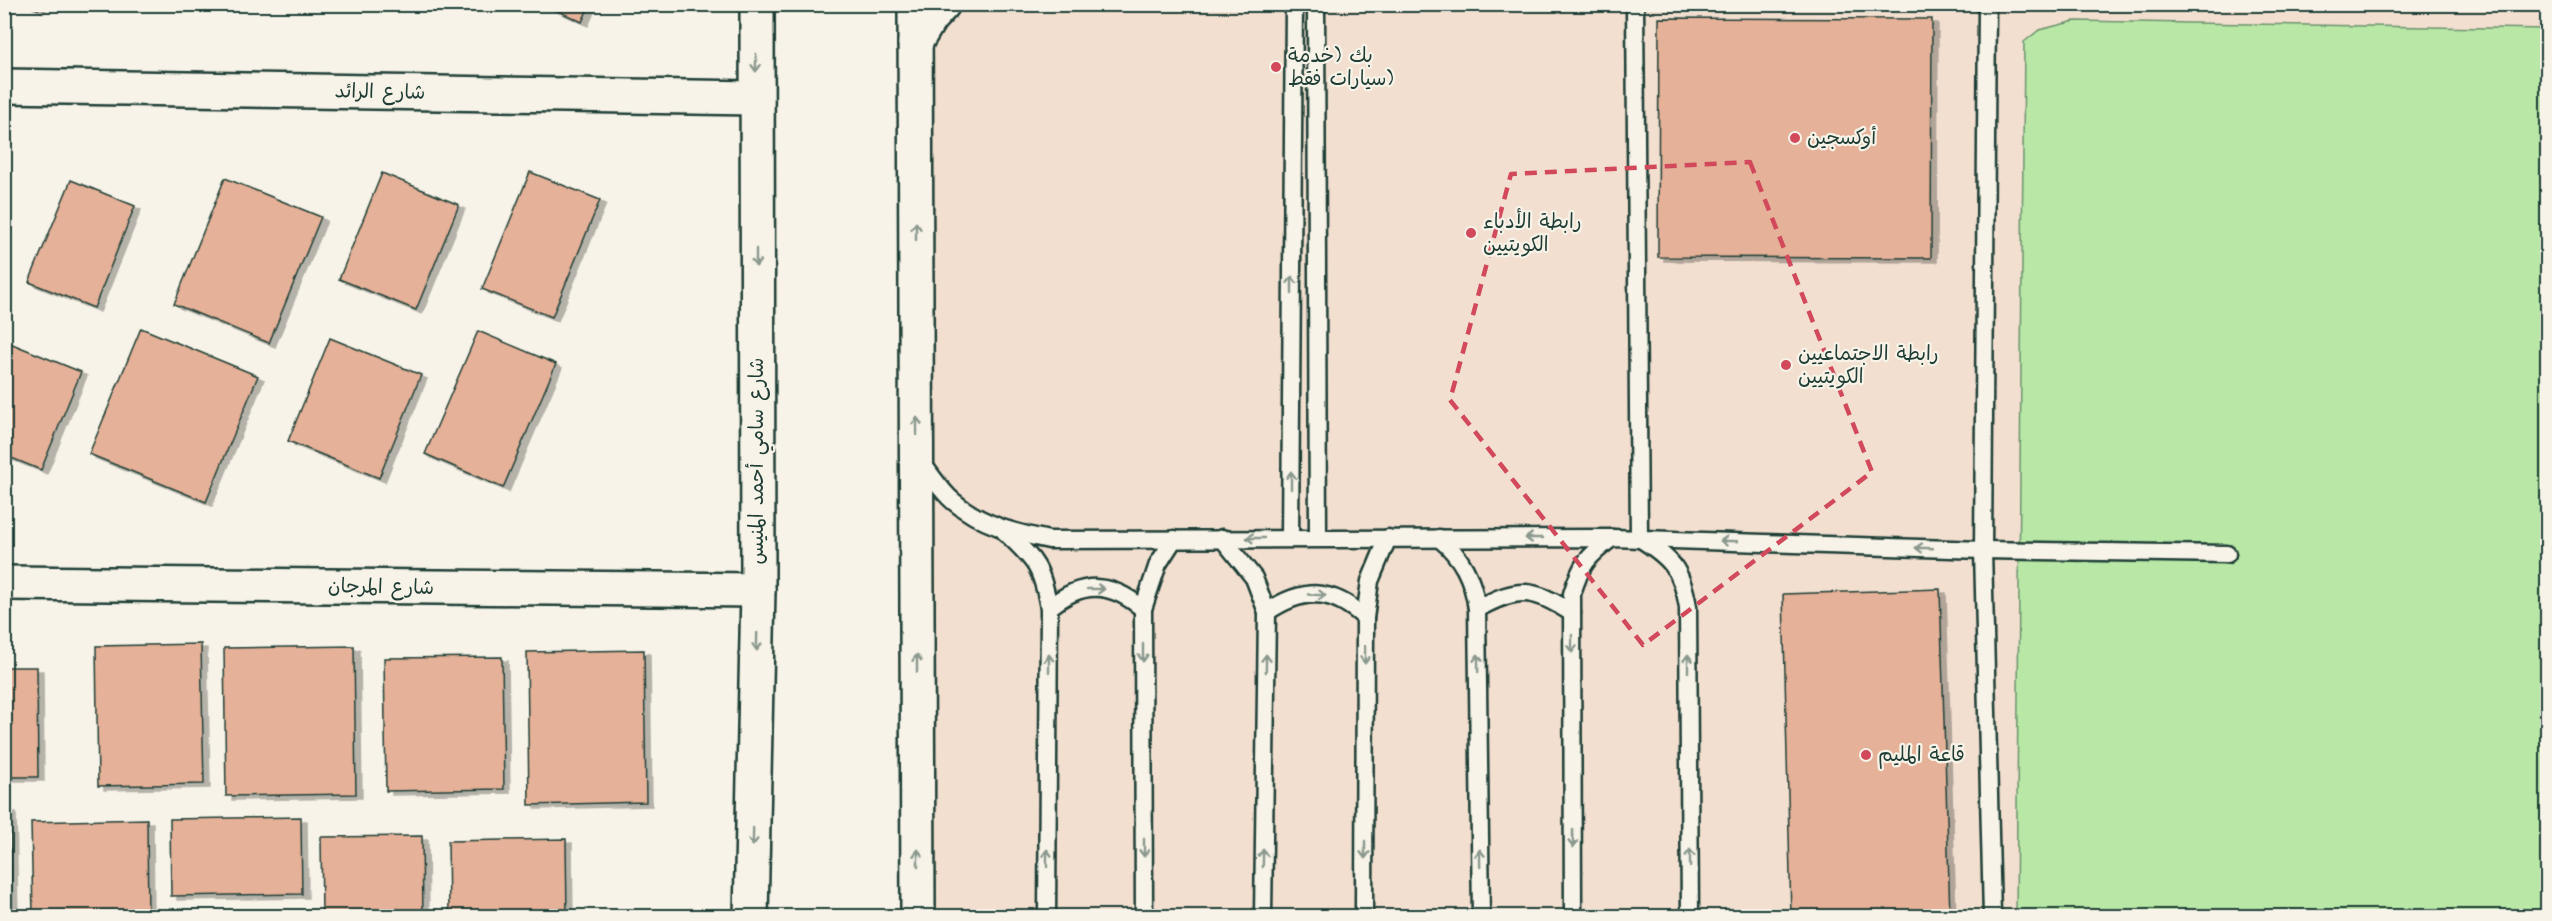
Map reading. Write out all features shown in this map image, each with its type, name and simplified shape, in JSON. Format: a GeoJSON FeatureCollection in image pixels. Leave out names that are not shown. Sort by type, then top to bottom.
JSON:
{"type":"FeatureCollection","features":[{"type":"Feature","properties":{"kind":"main road","name":"شارع سامي أحمد المنيس"},"geometry":{"type":"LineString","coordinates":[[751,916],[758,590],[757,4]]}},
{"type":"Feature","properties":{"kind":"main road"},"geometry":{"type":"LineString","coordinates":[[915,4],[918,916]]}},
{"type":"Feature","properties":{"kind":"main road"},"geometry":{"type":"LineString","coordinates":[[915,43],[930,18],[943,4]]}},
{"type":"Feature","properties":{"kind":"main road","name":"شارع الرائد"},"geometry":{"type":"LineString","coordinates":[[4,86],[756,98]]}},
{"type":"Feature","properties":{"kind":"main road","name":"شارع المرجان"},"geometry":{"type":"LineString","coordinates":[[4,583],[758,590]]}},
{"type":"Feature","properties":{"kind":"lane"},"geometry":{"type":"LineString","coordinates":[[1290,538],[1294,4]]}},
{"type":"Feature","properties":{"kind":"lane"},"geometry":{"type":"LineString","coordinates":[[1316,4],[1318,538]]}},
{"type":"Feature","properties":{"kind":"lane"},"geometry":{"type":"LineString","coordinates":[[1635,4],[1639,538]]}},
{"type":"Feature","properties":{"kind":"lane"},"geometry":{"type":"LineString","coordinates":[[1987,4],[1983,550],[1992,916]]}},
{"type":"Feature","properties":{"kind":"lane"},"geometry":{"type":"LineString","coordinates":[[917,458],[953,501],[1003,529],[1033,559],[1042,573],[1049,608],[1047,916]]}},
{"type":"Feature","properties":{"kind":"lane"},"geometry":{"type":"LineString","coordinates":[[1003,529],[1049,540],[1639,538],[1983,550],[2227,554]]}},
{"type":"Feature","properties":{"kind":"lane"},"geometry":{"type":"LineString","coordinates":[[1144,916],[1143,609],[1158,564],[1174,538]]}},
{"type":"Feature","properties":{"kind":"lane"},"geometry":{"type":"LineString","coordinates":[[1222,538],[1254,578],[1267,612],[1263,916]]}},
{"type":"Feature","properties":{"kind":"lane"},"geometry":{"type":"LineString","coordinates":[[1364,916],[1365,618],[1370,581],[1388,538]]}},
{"type":"Feature","properties":{"kind":"lane"},"geometry":{"type":"LineString","coordinates":[[1439,538],[1453,549],[1464,565],[1474,589],[1477,609],[1481,916]]}},
{"type":"Feature","properties":{"kind":"lane"},"geometry":{"type":"LineString","coordinates":[[1573,916],[1572,594],[1579,571],[1596,550],[1612,538]]}},
{"type":"Feature","properties":{"kind":"lane"},"geometry":{"type":"LineString","coordinates":[[1639,538],[1662,552],[1674,565],[1682,579],[1688,607],[1690,916]]}},
{"type":"Feature","properties":{"kind":"lane"},"geometry":{"type":"LineString","coordinates":[[1049,608],[1071,593],[1096,587],[1114,590],[1129,597],[1143,609]]}},
{"type":"Feature","properties":{"kind":"lane"},"geometry":{"type":"LineString","coordinates":[[1477,609],[1501,596],[1522,592],[1547,597],[1572,613]]}},
{"type":"Feature","properties":{"kind":"lane"},"geometry":{"type":"LineString","coordinates":[[1267,612],[1291,598],[1317,594],[1335,597],[1352,605],[1365,618]]}},
{"type":"Feature","properties":{"kind":"highlighted area"},"geometry":{"type":"Polygon","coordinates":[[[1750,162],[1872,472],[1643,645],[1450,400],[1511,174],[1750,162]]]}},
{"type":"Feature","properties":{"kind":"shaded area"},"geometry":{"type":"Polygon","coordinates":[[[915,5],[2547,5],[2547,916],[917,916],[915,5]]]}},
{"type":"Feature","properties":{"kind":"green space"},"geometry":{"type":"Polygon","coordinates":[[[2075,21],[2547,29],[2547,916],[2016,916],[2024,42],[2039,30],[2075,21]]]}},
{"type":"Feature","properties":{"kind":"building"},"geometry":{"type":"Polygon","coordinates":[[[26,4],[40,4],[38,9],[26,4]]]}},
{"type":"Feature","properties":{"kind":"building"},"geometry":{"type":"Polygon","coordinates":[[[543,4],[590,4],[582,22],[543,4]]]}},
{"type":"Feature","properties":{"kind":"building","name":"أوكسجين"},"geometry":{"type":"Polygon","coordinates":[[[1659,18],[1932,19],[1931,258],[1658,257],[1659,18]]]}},
{"type":"Feature","properties":{"kind":"building"},"geometry":{"type":"Polygon","coordinates":[[[530,172],[600,200],[552,317],[482,289],[530,172]]]}},
{"type":"Feature","properties":{"kind":"building"},"geometry":{"type":"Polygon","coordinates":[[[382,173],[459,205],[416,310],[339,279],[382,173]]]}},
{"type":"Feature","properties":{"kind":"building"},"geometry":{"type":"Polygon","coordinates":[[[225,178],[321,217],[269,343],[174,304],[225,178]]]}},
{"type":"Feature","properties":{"kind":"building"},"geometry":{"type":"Polygon","coordinates":[[[71,180],[135,206],[94,308],[29,282],[71,180]]]}},
{"type":"Feature","properties":{"kind":"building"},"geometry":{"type":"Polygon","coordinates":[[[141,328],[258,376],[206,502],[89,454],[141,328]]]}},
{"type":"Feature","properties":{"kind":"building"},"geometry":{"type":"Polygon","coordinates":[[[478,331],[556,364],[503,488],[425,454],[478,331]]]}},
{"type":"Feature","properties":{"kind":"building"},"geometry":{"type":"Polygon","coordinates":[[[330,338],[421,375],[379,478],[288,441],[330,338]]]}},
{"type":"Feature","properties":{"kind":"building"},"geometry":{"type":"Polygon","coordinates":[[[5,341],[81,372],[41,470],[4,455],[5,341]]]}},
{"type":"Feature","properties":{"kind":"building","name":"قاعة المليم"},"geometry":{"type":"Polygon","coordinates":[[[1940,589],[1950,916],[1791,916],[1783,594],[1940,589]]]}},
{"type":"Feature","properties":{"kind":"building"},"geometry":{"type":"Polygon","coordinates":[[[201,644],[204,784],[98,786],[96,646],[201,644]]]}},
{"type":"Feature","properties":{"kind":"building"},"geometry":{"type":"Polygon","coordinates":[[[354,646],[356,794],[226,796],[224,648],[354,646]]]}},
{"type":"Feature","properties":{"kind":"building"},"geometry":{"type":"Polygon","coordinates":[[[644,650],[646,802],[529,805],[527,652],[644,650]]]}},
{"type":"Feature","properties":{"kind":"building"},"geometry":{"type":"Polygon","coordinates":[[[502,657],[504,789],[386,791],[384,658],[502,657]]]}},
{"type":"Feature","properties":{"kind":"building"},"geometry":{"type":"Polygon","coordinates":[[[4,667],[37,667],[38,777],[4,777],[4,667]]]}},
{"type":"Feature","properties":{"kind":"building"},"geometry":{"type":"Polygon","coordinates":[[[4,809],[10,809],[12,916],[4,916],[4,809]]]}},
{"type":"Feature","properties":{"kind":"building"},"geometry":{"type":"Polygon","coordinates":[[[301,817],[302,894],[171,896],[170,819],[301,817]]]}},
{"type":"Feature","properties":{"kind":"building"},"geometry":{"type":"Polygon","coordinates":[[[147,819],[148,916],[33,916],[31,822],[147,819]]]}},
{"type":"Feature","properties":{"kind":"building"},"geometry":{"type":"Polygon","coordinates":[[[422,836],[423,916],[322,916],[321,837],[422,836]]]}},
{"type":"Feature","properties":{"kind":"building"},"geometry":{"type":"Polygon","coordinates":[[[566,839],[567,916],[449,916],[448,841],[566,839]]]}},
{"type":"Feature","properties":{"kind":"place","name":"بك (خدمة سيارات فقط)"},"geometry":{"type":"Point","coordinates":[1276,67]}},
{"type":"Feature","properties":{"kind":"place","name":"أوكسجين"},"geometry":{"type":"Point","coordinates":[1795,138]}},
{"type":"Feature","properties":{"kind":"place","name":"رابطة الأدباء الكويتيين"},"geometry":{"type":"Point","coordinates":[1471,233]}},
{"type":"Feature","properties":{"kind":"place","name":"رابطة الاجتماعيين الكويتيين"},"geometry":{"type":"Point","coordinates":[1786,365]}},
{"type":"Feature","properties":{"kind":"place","name":"قاعة المليم"},"geometry":{"type":"Point","coordinates":[1866,755]}}]}
